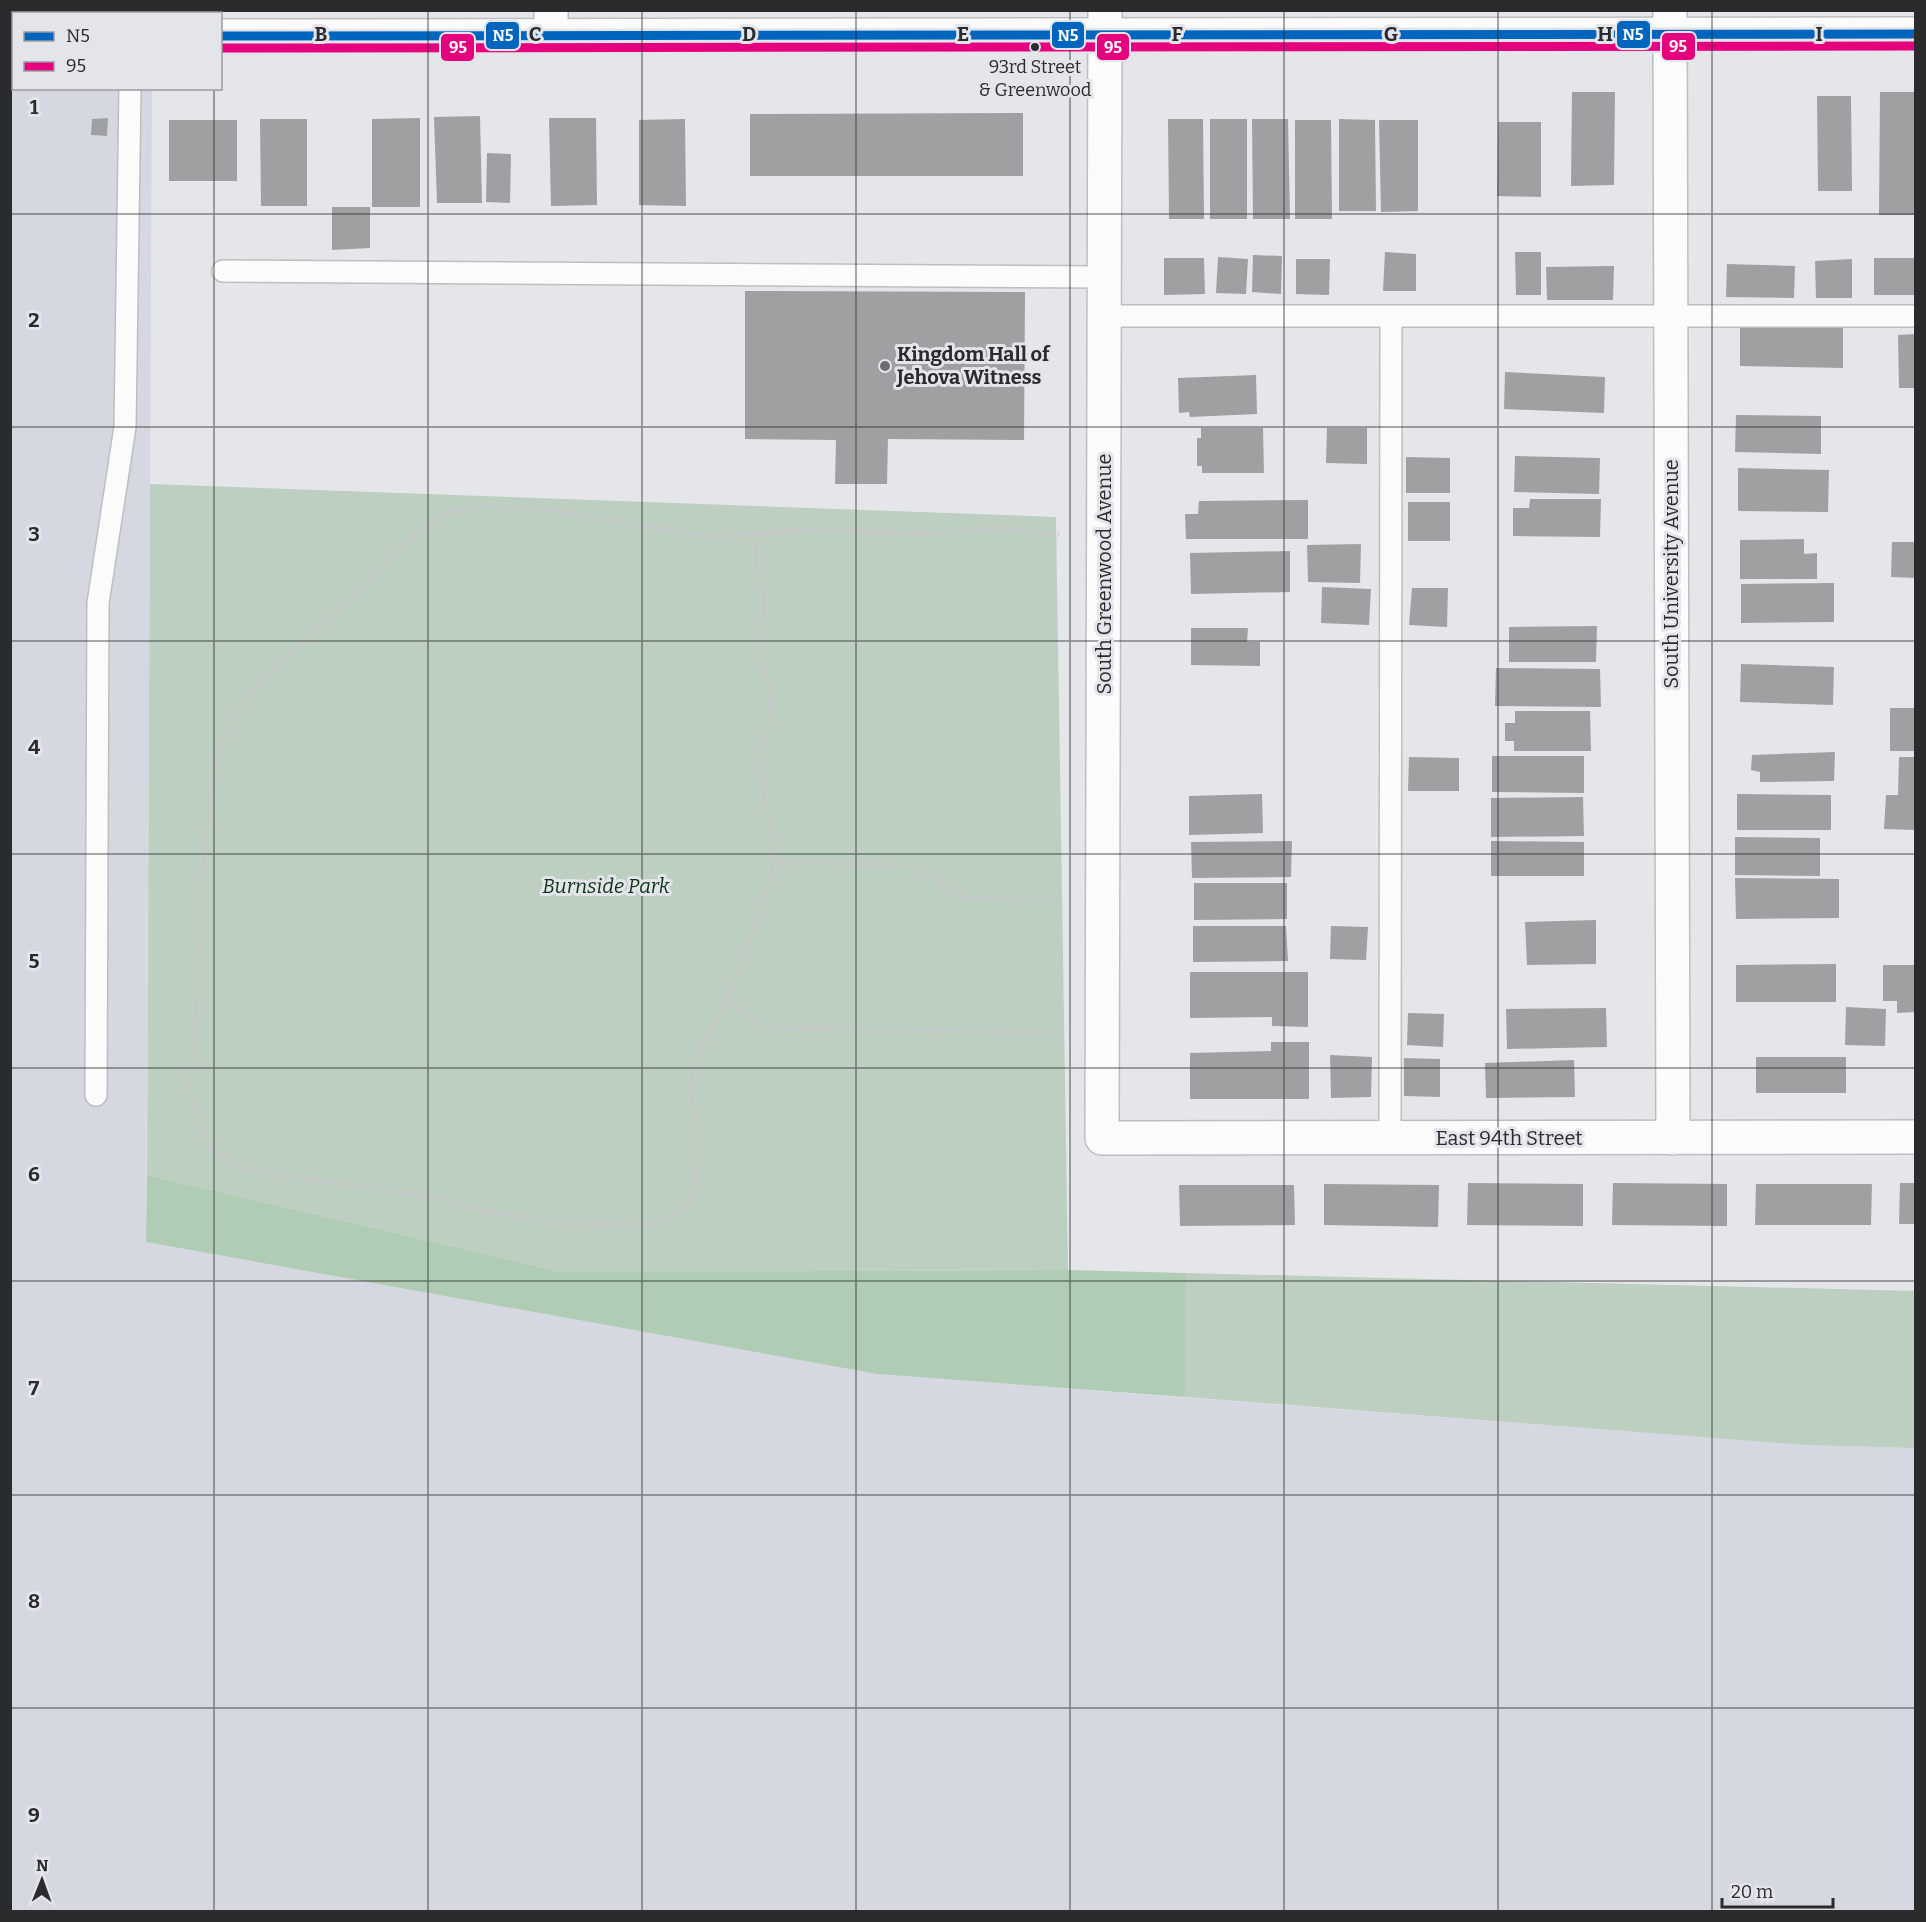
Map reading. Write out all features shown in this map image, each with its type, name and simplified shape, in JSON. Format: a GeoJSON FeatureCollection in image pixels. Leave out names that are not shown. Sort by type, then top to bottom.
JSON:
{"type":"FeatureCollection","features":[{"type":"Feature","properties":{"kind":"street"},"geometry":{"type":"LineString","coordinates":[[222,36],[551,23],[1670,22],[1916,34]]}},
{"type":"Feature","properties":{"kind":"street","name":"South University Avenue"},"geometry":{"type":"LineString","coordinates":[[1670,22],[1673,1138]]}},
{"type":"Feature","properties":{"kind":"street","name":"South Greenwood Avenue"},"geometry":{"type":"LineString","coordinates":[[1102,1138],[1105,23]]}},
{"type":"Feature","properties":{"kind":"street","name":"East 94th Street"},"geometry":{"type":"LineString","coordinates":[[1102,1138],[1916,1137]]}},
{"type":"Feature","properties":{"kind":"lane"},"geometry":{"type":"LineString","coordinates":[[96,1095],[98,603],[125,427],[130,90]]}},
{"type":"Feature","properties":{"kind":"lane"},"geometry":{"type":"LineString","coordinates":[[223,271],[1105,277]]}},
{"type":"Feature","properties":{"kind":"lane"},"geometry":{"type":"LineString","coordinates":[[1104,316],[1916,316]]}},
{"type":"Feature","properties":{"kind":"lane"},"geometry":{"type":"LineString","coordinates":[[1390,1138],[1391,316]]}},
{"type":"Feature","properties":{"kind":"path"},"geometry":{"type":"LineString","coordinates":[[758,533],[755,552],[757,575],[765,596],[763,618],[756,638],[761,663],[769,685],[770,715],[761,754],[764,802],[772,843],[772,872],[739,970],[718,1019],[701,1047],[690,1086],[695,1118],[696,1182],[688,1205],[673,1216],[647,1225],[562,1222],[517,1217],[474,1209],[431,1196],[302,1180],[239,1167],[211,1149],[199,1123],[190,1088],[198,986],[199,908],[211,785],[220,746],[238,709],[272,669],[367,584],[395,552],[443,514],[482,506],[552,510],[721,537],[758,533],[845,530],[923,534],[1004,528],[1059,534]]}},
{"type":"Feature","properties":{"kind":"path"},"geometry":{"type":"LineString","coordinates":[[772,862],[906,865],[969,898],[1059,900]]}},
{"type":"Feature","properties":{"kind":"path"},"geometry":{"type":"LineString","coordinates":[[727,998],[763,1027],[1060,1033]]}},
{"type":"Feature","properties":{"kind":"shaded area"},"geometry":{"type":"Polygon","coordinates":[[[11,86],[12,90],[152,90],[146,1242],[877,1374],[1804,1445],[1915,1448],[1915,1911],[11,1912],[11,86]]]}},
{"type":"Feature","properties":{"kind":"green space","name":"Burnside Park"},"geometry":{"type":"Polygon","coordinates":[[[150,484],[1056,517],[1068,1270],[562,1272],[147,1175],[150,484]]]}},
{"type":"Feature","properties":{"kind":"green space"},"geometry":{"type":"Polygon","coordinates":[[[147,1175],[562,1272],[1068,1270],[1185,1273],[1185,1397],[877,1374],[146,1242],[147,1175]]]}},
{"type":"Feature","properties":{"kind":"green space"},"geometry":{"type":"Polygon","coordinates":[[[1185,1273],[1915,1291],[1915,1448],[1804,1445],[1185,1397],[1185,1273]]]}},
{"type":"Feature","properties":{"kind":"building"},"geometry":{"type":"Polygon","coordinates":[[[1572,92],[1615,92],[1614,185],[1571,186],[1572,92]]]}},
{"type":"Feature","properties":{"kind":"building"},"geometry":{"type":"Polygon","coordinates":[[[1880,92],[1916,92],[1916,215],[1879,215],[1880,92]]]}},
{"type":"Feature","properties":{"kind":"building"},"geometry":{"type":"Polygon","coordinates":[[[1817,96],[1851,96],[1852,191],[1818,191],[1817,96]]]}},
{"type":"Feature","properties":{"kind":"building"},"geometry":{"type":"Polygon","coordinates":[[[1023,113],[1023,176],[750,176],[750,114],[1023,113]]]}},
{"type":"Feature","properties":{"kind":"building"},"geometry":{"type":"Polygon","coordinates":[[[480,116],[482,203],[437,203],[434,117],[480,116]]]}},
{"type":"Feature","properties":{"kind":"building"},"geometry":{"type":"Polygon","coordinates":[[[108,118],[107,136],[91,135],[92,119],[108,118]]]}},
{"type":"Feature","properties":{"kind":"building"},"geometry":{"type":"Polygon","coordinates":[[[420,118],[420,207],[372,207],[372,119],[420,118]]]}},
{"type":"Feature","properties":{"kind":"building"},"geometry":{"type":"Polygon","coordinates":[[[549,118],[596,118],[597,205],[551,206],[549,118]]]}},
{"type":"Feature","properties":{"kind":"building"},"geometry":{"type":"Polygon","coordinates":[[[260,119],[307,119],[307,206],[261,206],[260,119]]]}},
{"type":"Feature","properties":{"kind":"building"},"geometry":{"type":"Polygon","coordinates":[[[685,119],[686,206],[639,205],[639,120],[685,119]]]}},
{"type":"Feature","properties":{"kind":"building"},"geometry":{"type":"Polygon","coordinates":[[[1168,119],[1203,119],[1204,219],[1169,219],[1168,119]]]}},
{"type":"Feature","properties":{"kind":"building"},"geometry":{"type":"Polygon","coordinates":[[[1210,119],[1247,119],[1247,219],[1210,219],[1210,119]]]}},
{"type":"Feature","properties":{"kind":"building"},"geometry":{"type":"Polygon","coordinates":[[[1252,119],[1288,119],[1290,219],[1253,219],[1252,119]]]}},
{"type":"Feature","properties":{"kind":"building"},"geometry":{"type":"Polygon","coordinates":[[[1339,119],[1375,120],[1376,211],[1339,211],[1339,119]]]}},
{"type":"Feature","properties":{"kind":"building"},"geometry":{"type":"Polygon","coordinates":[[[169,120],[237,120],[237,181],[169,181],[169,120]]]}},
{"type":"Feature","properties":{"kind":"building"},"geometry":{"type":"Polygon","coordinates":[[[1295,120],[1331,120],[1332,219],[1295,219],[1295,120]]]}},
{"type":"Feature","properties":{"kind":"building"},"geometry":{"type":"Polygon","coordinates":[[[1379,120],[1418,120],[1418,211],[1381,212],[1379,120]]]}},
{"type":"Feature","properties":{"kind":"building"},"geometry":{"type":"Polygon","coordinates":[[[1498,122],[1541,122],[1541,197],[1497,196],[1498,122]]]}},
{"type":"Feature","properties":{"kind":"building"},"geometry":{"type":"Polygon","coordinates":[[[487,153],[511,154],[510,203],[486,202],[487,153]]]}},
{"type":"Feature","properties":{"kind":"building"},"geometry":{"type":"Polygon","coordinates":[[[332,207],[370,207],[370,248],[332,250],[332,207]]]}},
{"type":"Feature","properties":{"kind":"building"},"geometry":{"type":"Polygon","coordinates":[[[1385,252],[1416,254],[1416,291],[1383,291],[1385,252]]]}},
{"type":"Feature","properties":{"kind":"building"},"geometry":{"type":"Polygon","coordinates":[[[1515,252],[1541,252],[1541,295],[1516,295],[1515,252]]]}},
{"type":"Feature","properties":{"kind":"building"},"geometry":{"type":"Polygon","coordinates":[[[1253,255],[1282,256],[1281,294],[1252,292],[1253,255]]]}},
{"type":"Feature","properties":{"kind":"building"},"geometry":{"type":"Polygon","coordinates":[[[1218,257],[1248,259],[1246,294],[1216,293],[1218,257]]]}},
{"type":"Feature","properties":{"kind":"building"},"geometry":{"type":"Polygon","coordinates":[[[1164,258],[1204,258],[1205,294],[1164,295],[1164,258]]]}},
{"type":"Feature","properties":{"kind":"building"},"geometry":{"type":"Polygon","coordinates":[[[1874,258],[1916,258],[1916,295],[1874,295],[1874,258]]]}},
{"type":"Feature","properties":{"kind":"building"},"geometry":{"type":"Polygon","coordinates":[[[1296,259],[1330,259],[1329,295],[1296,294],[1296,259]]]}},
{"type":"Feature","properties":{"kind":"building"},"geometry":{"type":"Polygon","coordinates":[[[1852,259],[1852,298],[1816,298],[1815,261],[1852,259]]]}},
{"type":"Feature","properties":{"kind":"building"},"geometry":{"type":"Polygon","coordinates":[[[1727,264],[1795,266],[1794,298],[1726,297],[1727,264]]]}},
{"type":"Feature","properties":{"kind":"building"},"geometry":{"type":"Polygon","coordinates":[[[1614,266],[1613,300],[1547,300],[1546,267],[1614,266]]]}},
{"type":"Feature","properties":{"kind":"building","name":"Kingdom Hall of Jehova Witness"},"geometry":{"type":"Polygon","coordinates":[[[745,291],[1025,292],[1024,440],[888,439],[887,484],[835,484],[836,440],[745,439],[745,291]]]}},
{"type":"Feature","properties":{"kind":"building"},"geometry":{"type":"Polygon","coordinates":[[[1740,325],[1843,327],[1843,368],[1740,366],[1740,325]]]}},
{"type":"Feature","properties":{"kind":"building"},"geometry":{"type":"Polygon","coordinates":[[[1916,334],[1916,388],[1899,388],[1898,335],[1916,334]]]}},
{"type":"Feature","properties":{"kind":"building"},"geometry":{"type":"Polygon","coordinates":[[[1505,372],[1605,377],[1604,413],[1504,409],[1505,372]]]}},
{"type":"Feature","properties":{"kind":"building"},"geometry":{"type":"Polygon","coordinates":[[[1256,375],[1257,414],[1190,417],[1189,412],[1179,413],[1178,378],[1256,375]]]}},
{"type":"Feature","properties":{"kind":"building"},"geometry":{"type":"Polygon","coordinates":[[[1736,415],[1821,416],[1821,454],[1735,452],[1736,415]]]}},
{"type":"Feature","properties":{"kind":"building"},"geometry":{"type":"Polygon","coordinates":[[[1201,428],[1263,428],[1264,473],[1202,473],[1202,466],[1197,466],[1197,438],[1201,438],[1201,428]]]}},
{"type":"Feature","properties":{"kind":"building"},"geometry":{"type":"Polygon","coordinates":[[[1327,428],[1367,428],[1367,464],[1326,463],[1327,428]]]}},
{"type":"Feature","properties":{"kind":"building"},"geometry":{"type":"Polygon","coordinates":[[[1515,456],[1600,458],[1599,494],[1514,492],[1515,456]]]}},
{"type":"Feature","properties":{"kind":"building"},"geometry":{"type":"Polygon","coordinates":[[[1406,457],[1450,458],[1450,493],[1406,493],[1406,457]]]}},
{"type":"Feature","properties":{"kind":"building"},"geometry":{"type":"Polygon","coordinates":[[[1738,468],[1829,470],[1828,512],[1738,511],[1738,468]]]}},
{"type":"Feature","properties":{"kind":"building"},"geometry":{"type":"Polygon","coordinates":[[[1530,499],[1601,499],[1600,537],[1513,536],[1513,508],[1529,508],[1530,499]]]}},
{"type":"Feature","properties":{"kind":"building"},"geometry":{"type":"Polygon","coordinates":[[[1308,500],[1308,539],[1186,539],[1185,514],[1198,514],[1199,501],[1308,500]]]}},
{"type":"Feature","properties":{"kind":"building"},"geometry":{"type":"Polygon","coordinates":[[[1408,502],[1450,502],[1450,541],[1408,541],[1408,502]]]}},
{"type":"Feature","properties":{"kind":"building"},"geometry":{"type":"Polygon","coordinates":[[[1804,539],[1804,554],[1817,553],[1817,579],[1740,579],[1740,540],[1804,539]]]}},
{"type":"Feature","properties":{"kind":"building"},"geometry":{"type":"Polygon","coordinates":[[[1892,542],[1916,542],[1916,578],[1891,577],[1892,542]]]}},
{"type":"Feature","properties":{"kind":"building"},"geometry":{"type":"Polygon","coordinates":[[[1361,544],[1360,583],[1308,582],[1307,545],[1361,544]]]}},
{"type":"Feature","properties":{"kind":"building"},"geometry":{"type":"Polygon","coordinates":[[[1290,551],[1290,592],[1191,594],[1190,553],[1290,551]]]}},
{"type":"Feature","properties":{"kind":"building"},"geometry":{"type":"Polygon","coordinates":[[[1834,583],[1834,622],[1741,623],[1741,584],[1834,583]]]}},
{"type":"Feature","properties":{"kind":"building"},"geometry":{"type":"Polygon","coordinates":[[[1322,587],[1371,589],[1369,625],[1321,623],[1322,587]]]}},
{"type":"Feature","properties":{"kind":"building"},"geometry":{"type":"Polygon","coordinates":[[[1412,588],[1448,588],[1447,627],[1409,625],[1412,588]]]}},
{"type":"Feature","properties":{"kind":"building"},"geometry":{"type":"Polygon","coordinates":[[[1597,626],[1596,662],[1509,662],[1509,627],[1597,626]]]}},
{"type":"Feature","properties":{"kind":"building"},"geometry":{"type":"Polygon","coordinates":[[[1191,628],[1248,628],[1247,642],[1260,642],[1260,666],[1191,665],[1191,628]]]}},
{"type":"Feature","properties":{"kind":"building"},"geometry":{"type":"Polygon","coordinates":[[[1741,664],[1834,667],[1833,705],[1740,702],[1741,664]]]}},
{"type":"Feature","properties":{"kind":"building"},"geometry":{"type":"Polygon","coordinates":[[[1496,668],[1600,669],[1601,707],[1495,706],[1496,668]]]}},
{"type":"Feature","properties":{"kind":"building"},"geometry":{"type":"Polygon","coordinates":[[[1890,708],[1916,708],[1916,751],[1890,751],[1890,708]]]}},
{"type":"Feature","properties":{"kind":"building"},"geometry":{"type":"Polygon","coordinates":[[[1515,711],[1590,711],[1591,751],[1514,751],[1514,741],[1505,741],[1505,723],[1515,723],[1515,711]]]}},
{"type":"Feature","properties":{"kind":"building"},"geometry":{"type":"Polygon","coordinates":[[[1835,752],[1834,781],[1760,782],[1760,772],[1751,770],[1752,755],[1835,752]]]}},
{"type":"Feature","properties":{"kind":"building"},"geometry":{"type":"Polygon","coordinates":[[[1492,756],[1584,756],[1584,793],[1492,792],[1492,756]]]}},
{"type":"Feature","properties":{"kind":"building"},"geometry":{"type":"Polygon","coordinates":[[[1409,757],[1459,758],[1459,791],[1408,791],[1409,757]]]}},
{"type":"Feature","properties":{"kind":"building"},"geometry":{"type":"Polygon","coordinates":[[[1899,757],[1916,757],[1916,830],[1884,829],[1886,795],[1898,795],[1899,757]]]}},
{"type":"Feature","properties":{"kind":"building"},"geometry":{"type":"Polygon","coordinates":[[[1262,794],[1263,833],[1189,835],[1189,796],[1262,794]]]}},
{"type":"Feature","properties":{"kind":"building"},"geometry":{"type":"Polygon","coordinates":[[[1737,794],[1831,795],[1831,830],[1737,830],[1737,794]]]}},
{"type":"Feature","properties":{"kind":"building"},"geometry":{"type":"Polygon","coordinates":[[[1583,797],[1584,836],[1491,837],[1491,798],[1583,797]]]}},
{"type":"Feature","properties":{"kind":"building"},"geometry":{"type":"Polygon","coordinates":[[[1735,837],[1820,838],[1820,876],[1735,875],[1735,837]]]}},
{"type":"Feature","properties":{"kind":"building"},"geometry":{"type":"Polygon","coordinates":[[[1292,841],[1291,877],[1192,878],[1191,842],[1292,841]]]}},
{"type":"Feature","properties":{"kind":"building"},"geometry":{"type":"Polygon","coordinates":[[[1491,841],[1584,842],[1584,876],[1491,876],[1491,841]]]}},
{"type":"Feature","properties":{"kind":"building"},"geometry":{"type":"Polygon","coordinates":[[[1735,878],[1839,879],[1839,918],[1736,919],[1735,878]]]}},
{"type":"Feature","properties":{"kind":"building"},"geometry":{"type":"Polygon","coordinates":[[[1194,883],[1287,883],[1287,919],[1194,920],[1194,883]]]}},
{"type":"Feature","properties":{"kind":"building"},"geometry":{"type":"Polygon","coordinates":[[[1596,920],[1596,964],[1527,965],[1525,922],[1596,920]]]}},
{"type":"Feature","properties":{"kind":"building"},"geometry":{"type":"Polygon","coordinates":[[[1193,926],[1286,926],[1288,961],[1193,962],[1193,926]]]}},
{"type":"Feature","properties":{"kind":"building"},"geometry":{"type":"Polygon","coordinates":[[[1331,926],[1368,927],[1366,960],[1330,959],[1331,926]]]}},
{"type":"Feature","properties":{"kind":"building"},"geometry":{"type":"Polygon","coordinates":[[[1836,964],[1836,1002],[1736,1002],[1736,965],[1836,964]]]}},
{"type":"Feature","properties":{"kind":"building"},"geometry":{"type":"Polygon","coordinates":[[[1883,965],[1916,965],[1916,1012],[1897,1013],[1897,1001],[1883,1001],[1883,965]]]}},
{"type":"Feature","properties":{"kind":"building"},"geometry":{"type":"Polygon","coordinates":[[[1190,972],[1308,972],[1308,1027],[1272,1026],[1272,1017],[1190,1018],[1190,972]]]}},
{"type":"Feature","properties":{"kind":"building"},"geometry":{"type":"Polygon","coordinates":[[[1846,1007],[1886,1009],[1885,1046],[1845,1045],[1846,1007]]]}},
{"type":"Feature","properties":{"kind":"building"},"geometry":{"type":"Polygon","coordinates":[[[1606,1008],[1607,1047],[1507,1049],[1506,1009],[1606,1008]]]}},
{"type":"Feature","properties":{"kind":"building"},"geometry":{"type":"Polygon","coordinates":[[[1408,1013],[1444,1014],[1443,1047],[1407,1045],[1408,1013]]]}},
{"type":"Feature","properties":{"kind":"building"},"geometry":{"type":"Polygon","coordinates":[[[1271,1042],[1309,1042],[1309,1099],[1190,1099],[1190,1053],[1271,1051],[1271,1042]]]}},
{"type":"Feature","properties":{"kind":"building"},"geometry":{"type":"Polygon","coordinates":[[[1330,1055],[1372,1057],[1371,1097],[1331,1098],[1330,1055]]]}},
{"type":"Feature","properties":{"kind":"building"},"geometry":{"type":"Polygon","coordinates":[[[1756,1057],[1846,1057],[1846,1093],[1756,1093],[1756,1057]]]}},
{"type":"Feature","properties":{"kind":"building"},"geometry":{"type":"Polygon","coordinates":[[[1404,1058],[1440,1059],[1440,1097],[1404,1096],[1404,1058]]]}},
{"type":"Feature","properties":{"kind":"building"},"geometry":{"type":"Polygon","coordinates":[[[1574,1060],[1575,1097],[1486,1098],[1485,1063],[1574,1060]]]}},
{"type":"Feature","properties":{"kind":"building"},"geometry":{"type":"Polygon","coordinates":[[[1468,1183],[1583,1184],[1583,1226],[1467,1225],[1468,1183]]]}},
{"type":"Feature","properties":{"kind":"building"},"geometry":{"type":"Polygon","coordinates":[[[1613,1183],[1727,1184],[1727,1226],[1612,1225],[1613,1183]]]}},
{"type":"Feature","properties":{"kind":"building"},"geometry":{"type":"Polygon","coordinates":[[[1900,1183],[1916,1183],[1916,1224],[1899,1224],[1900,1183]]]}},
{"type":"Feature","properties":{"kind":"building"},"geometry":{"type":"Polygon","coordinates":[[[1324,1184],[1439,1185],[1438,1227],[1324,1225],[1324,1184]]]}},
{"type":"Feature","properties":{"kind":"building"},"geometry":{"type":"Polygon","coordinates":[[[1756,1184],[1872,1184],[1871,1225],[1755,1225],[1756,1184]]]}},
{"type":"Feature","properties":{"kind":"building"},"geometry":{"type":"Polygon","coordinates":[[[1179,1185],[1294,1185],[1295,1225],[1180,1226],[1179,1185]]]}},
{"type":"Feature","properties":{"kind":"transit line","name":"N5"},"geometry":{"type":"LineString","coordinates":[[222,36],[1916,34]]}},
{"type":"Feature","properties":{"kind":"transit line","name":"95"},"geometry":{"type":"LineString","coordinates":[[222,48],[1916,46]]}},
{"type":"Feature","properties":{"kind":"place","name":"93rd Street & Greenwood"},"geometry":{"type":"Point","coordinates":[1035,47]}},
{"type":"Feature","properties":{"kind":"place","name":"Kingdom Hall of Jehova Witness"},"geometry":{"type":"Point","coordinates":[885,366]}}]}
